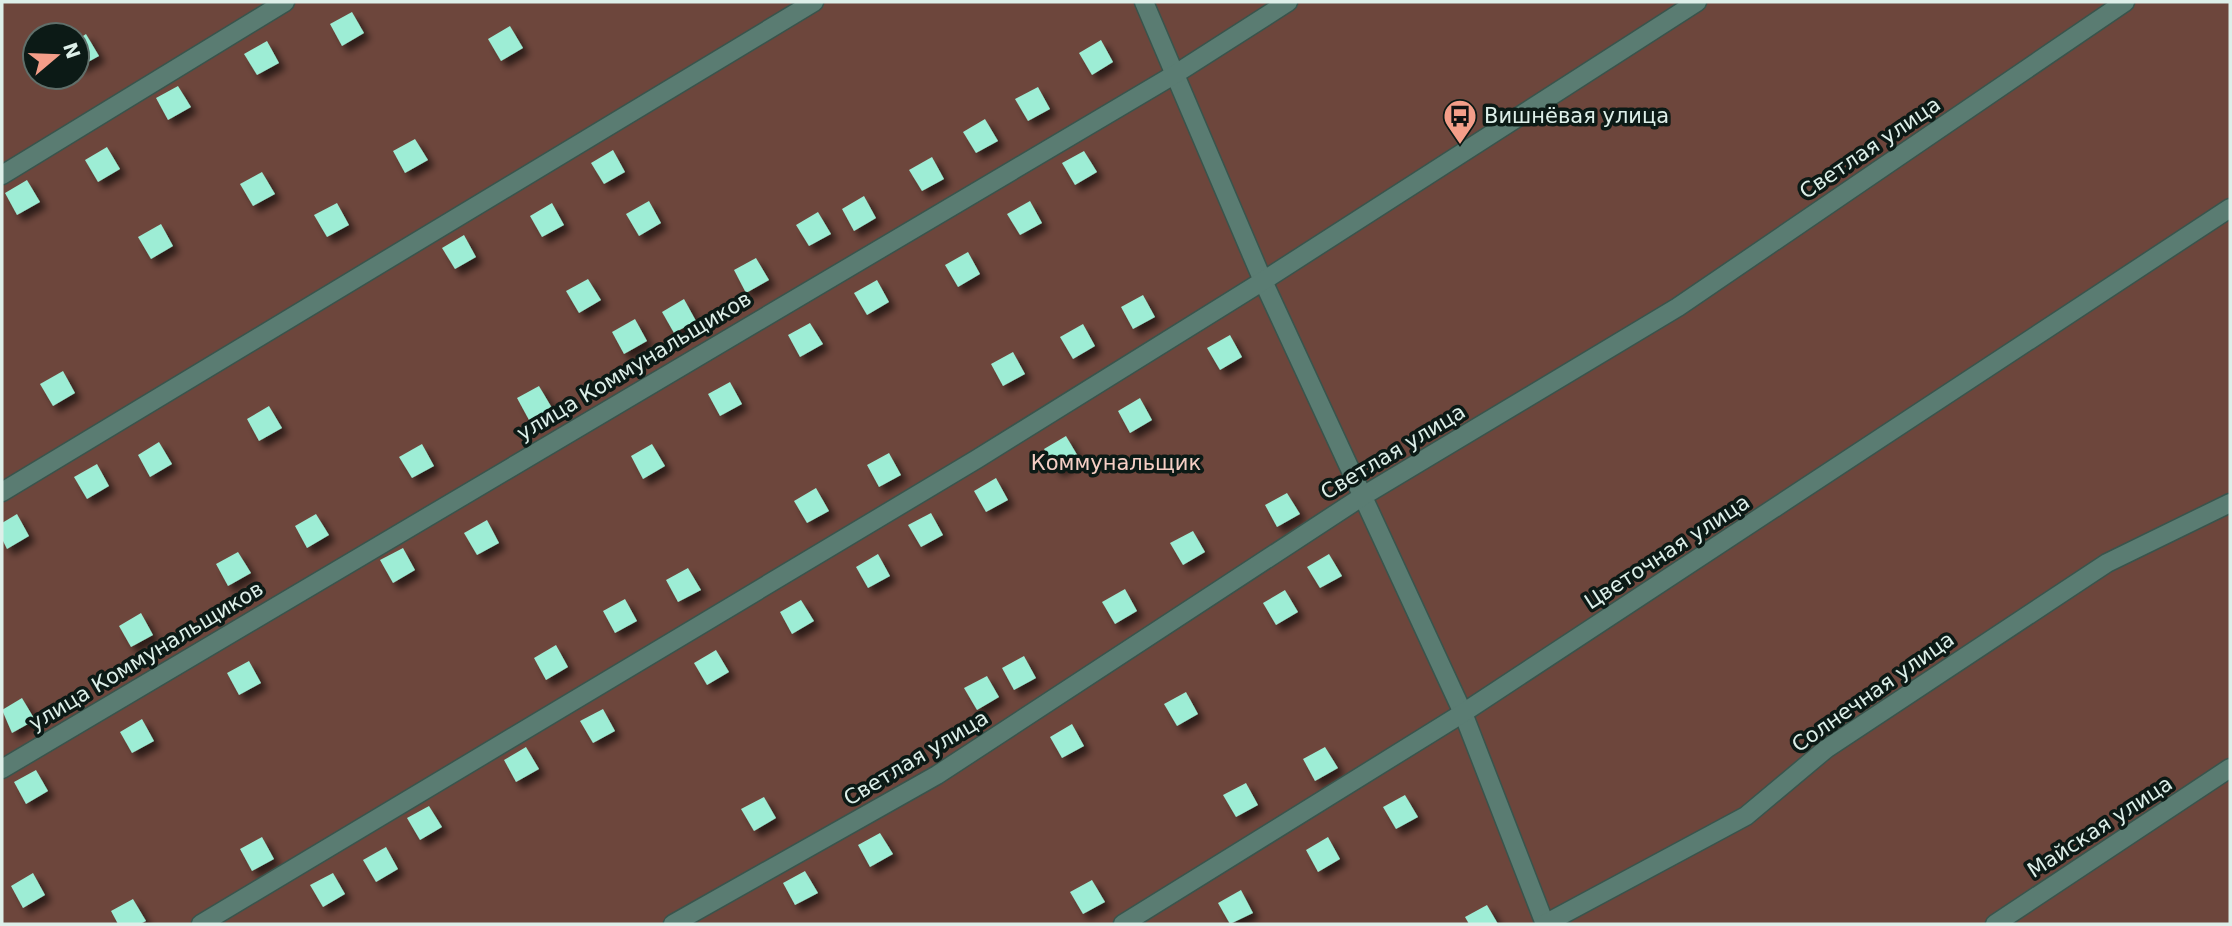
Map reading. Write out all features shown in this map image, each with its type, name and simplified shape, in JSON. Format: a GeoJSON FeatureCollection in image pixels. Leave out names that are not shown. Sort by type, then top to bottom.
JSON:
{"type":"FeatureCollection","features":[{"type":"Feature","properties":{"kind":"street"},"geometry":{"type":"LineString","coordinates":[[2,175],[285,2]]}},
{"type":"Feature","properties":{"kind":"street"},"geometry":{"type":"LineString","coordinates":[[2,492],[814,2]]}},
{"type":"Feature","properties":{"kind":"street"},"geometry":{"type":"LineString","coordinates":[[1144,2],[1177,73],[1264,281],[1463,713],[1545,924]]}},
{"type":"Feature","properties":{"kind":"street","name":"улица Коммунальщиков"},"geometry":{"type":"LineString","coordinates":[[2,769],[1177,73],[1288,2]]}},
{"type":"Feature","properties":{"kind":"street"},"geometry":{"type":"LineString","coordinates":[[201,924],[977,459],[1264,281],[1697,2]]}},
{"type":"Feature","properties":{"kind":"street","name":"Светлая улица"},"geometry":{"type":"LineString","coordinates":[[673,924],[937,775],[1363,496],[1678,307],[2125,2]]}},
{"type":"Feature","properties":{"kind":"street","name":"Цветочная улица"},"geometry":{"type":"LineString","coordinates":[[1123,924],[1463,713],[2230,208]]}},
{"type":"Feature","properties":{"kind":"street","name":"Солнечная улица"},"geometry":{"type":"LineString","coordinates":[[1545,924],[1745,816],[1826,748],[2107,563],[2230,503]]}},
{"type":"Feature","properties":{"kind":"street","name":"Майская улица"},"geometry":{"type":"LineString","coordinates":[[1994,924],[2230,768]]}},
{"type":"Feature","properties":{"kind":"green space","name":"Коммунальщик"},"geometry":{"type":"Polygon","coordinates":[[[2,2],[2230,2],[2230,924],[2,924],[2,2]]]}},
{"type":"Feature","properties":{"kind":"building"},"geometry":{"type":"Polygon","coordinates":[[[352,12],[364,33],[342,46],[330,24],[352,12]]]}},
{"type":"Feature","properties":{"kind":"building"},"geometry":{"type":"Polygon","coordinates":[[[510,26],[523,48],[501,61],[488,39],[510,26]]]}},
{"type":"Feature","properties":{"kind":"building"},"geometry":{"type":"Polygon","coordinates":[[[1101,40],[1113,62],[1092,75],[1079,53],[1101,40]]]}},
{"type":"Feature","properties":{"kind":"building"},"geometry":{"type":"Polygon","coordinates":[[[267,41],[279,63],[257,75],[244,54],[267,41]]]}},
{"type":"Feature","properties":{"kind":"building"},"geometry":{"type":"Polygon","coordinates":[[[91,42],[99,56],[91,60],[91,42]]]}},
{"type":"Feature","properties":{"kind":"building"},"geometry":{"type":"Polygon","coordinates":[[[178,86],[191,107],[168,120],[156,98],[178,86]]]}},
{"type":"Feature","properties":{"kind":"building"},"geometry":{"type":"Polygon","coordinates":[[[1038,87],[1050,109],[1028,121],[1015,99],[1038,87]]]}},
{"type":"Feature","properties":{"kind":"building"},"geometry":{"type":"Polygon","coordinates":[[[985,119],[998,141],[976,153],[963,132],[985,119]]]}},
{"type":"Feature","properties":{"kind":"building"},"geometry":{"type":"Polygon","coordinates":[[[415,139],[428,160],[405,173],[393,151],[415,139]]]}},
{"type":"Feature","properties":{"kind":"building"},"geometry":{"type":"Polygon","coordinates":[[[107,147],[120,169],[98,182],[85,160],[107,147]]]}},
{"type":"Feature","properties":{"kind":"building"},"geometry":{"type":"Polygon","coordinates":[[[613,150],[625,172],[604,184],[591,163],[613,150]]]}},
{"type":"Feature","properties":{"kind":"building"},"geometry":{"type":"Polygon","coordinates":[[[1084,151],[1097,172],[1075,185],[1062,163],[1084,151]]]}},
{"type":"Feature","properties":{"kind":"building"},"geometry":{"type":"Polygon","coordinates":[[[932,157],[944,179],[922,191],[909,170],[932,157]]]}},
{"type":"Feature","properties":{"kind":"building"},"geometry":{"type":"Polygon","coordinates":[[[262,172],[275,194],[253,206],[240,184],[262,172]]]}},
{"type":"Feature","properties":{"kind":"building"},"geometry":{"type":"Polygon","coordinates":[[[27,180],[40,202],[17,215],[5,193],[27,180]]]}},
{"type":"Feature","properties":{"kind":"building"},"geometry":{"type":"Polygon","coordinates":[[[864,196],[876,218],[854,231],[842,209],[864,196]]]}},
{"type":"Feature","properties":{"kind":"building"},"geometry":{"type":"Polygon","coordinates":[[[649,201],[661,223],[639,236],[626,214],[649,201]]]}},
{"type":"Feature","properties":{"kind":"building"},"geometry":{"type":"Polygon","coordinates":[[[1030,201],[1042,223],[1020,235],[1007,214],[1030,201]]]}},
{"type":"Feature","properties":{"kind":"building"},"geometry":{"type":"Polygon","coordinates":[[[337,203],[349,225],[327,237],[314,215],[337,203]]]}},
{"type":"Feature","properties":{"kind":"building"},"geometry":{"type":"Polygon","coordinates":[[[552,203],[564,225],[542,237],[530,216],[552,203]]]}},
{"type":"Feature","properties":{"kind":"building"},"geometry":{"type":"Polygon","coordinates":[[[818,212],[831,234],[809,246],[796,225],[818,212]]]}},
{"type":"Feature","properties":{"kind":"building"},"geometry":{"type":"Polygon","coordinates":[[[161,224],[173,246],[151,259],[138,237],[161,224]]]}},
{"type":"Feature","properties":{"kind":"building"},"geometry":{"type":"Polygon","coordinates":[[[464,235],[476,257],[455,269],[442,248],[464,235]]]}},
{"type":"Feature","properties":{"kind":"building"},"geometry":{"type":"Polygon","coordinates":[[[968,252],[980,274],[958,287],[945,265],[968,252]]]}},
{"type":"Feature","properties":{"kind":"building"},"geometry":{"type":"Polygon","coordinates":[[[756,258],[769,280],[746,293],[734,270],[756,258]]]}},
{"type":"Feature","properties":{"kind":"building"},"geometry":{"type":"Polygon","coordinates":[[[588,279],[601,300],[579,313],[566,291],[588,279]]]}},
{"type":"Feature","properties":{"kind":"building"},"geometry":{"type":"Polygon","coordinates":[[[877,280],[889,302],[867,315],[854,293],[877,280]]]}},
{"type":"Feature","properties":{"kind":"building"},"geometry":{"type":"Polygon","coordinates":[[[1143,295],[1155,317],[1133,329],[1121,307],[1143,295]]]}},
{"type":"Feature","properties":{"kind":"building"},"geometry":{"type":"Polygon","coordinates":[[[684,299],[696,321],[674,333],[662,312],[684,299]]]}},
{"type":"Feature","properties":{"kind":"building"},"geometry":{"type":"Polygon","coordinates":[[[635,319],[647,341],[624,354],[612,332],[635,319]]]}},
{"type":"Feature","properties":{"kind":"building"},"geometry":{"type":"Polygon","coordinates":[[[810,323],[823,344],[800,357],[788,335],[810,323]]]}},
{"type":"Feature","properties":{"kind":"building"},"geometry":{"type":"Polygon","coordinates":[[[1083,324],[1095,346],[1073,359],[1060,337],[1083,324]]]}},
{"type":"Feature","properties":{"kind":"building"},"geometry":{"type":"Polygon","coordinates":[[[1230,335],[1242,357],[1220,370],[1207,348],[1230,335]]]}},
{"type":"Feature","properties":{"kind":"building"},"geometry":{"type":"Polygon","coordinates":[[[1013,352],[1025,374],[1003,386],[991,364],[1013,352]]]}},
{"type":"Feature","properties":{"kind":"building"},"geometry":{"type":"Polygon","coordinates":[[[63,371],[75,393],[53,406],[40,384],[63,371]]]}},
{"type":"Feature","properties":{"kind":"building"},"geometry":{"type":"Polygon","coordinates":[[[730,382],[742,404],[720,416],[708,394],[730,382]]]}},
{"type":"Feature","properties":{"kind":"building"},"geometry":{"type":"Polygon","coordinates":[[[539,386],[552,408],[529,420],[517,398],[539,386]]]}},
{"type":"Feature","properties":{"kind":"building"},"geometry":{"type":"Polygon","coordinates":[[[1140,398],[1152,420],[1130,433],[1118,411],[1140,398]]]}},
{"type":"Feature","properties":{"kind":"building"},"geometry":{"type":"Polygon","coordinates":[[[269,406],[282,428],[259,441],[247,419],[269,406]]]}},
{"type":"Feature","properties":{"kind":"building"},"geometry":{"type":"Polygon","coordinates":[[[1066,436],[1079,458],[1057,471],[1044,449],[1066,436]]]}},
{"type":"Feature","properties":{"kind":"building"},"geometry":{"type":"Polygon","coordinates":[[[159,442],[172,464],[150,477],[138,455],[159,442]]]}},
{"type":"Feature","properties":{"kind":"building"},"geometry":{"type":"Polygon","coordinates":[[[422,444],[434,466],[412,478],[399,457],[422,444]]]}},
{"type":"Feature","properties":{"kind":"building"},"geometry":{"type":"Polygon","coordinates":[[[652,444],[665,466],[643,479],[631,456],[652,444]]]}},
{"type":"Feature","properties":{"kind":"building"},"geometry":{"type":"Polygon","coordinates":[[[889,453],[901,475],[879,487],[867,465],[889,453]]]}},
{"type":"Feature","properties":{"kind":"building"},"geometry":{"type":"Polygon","coordinates":[[[97,464],[109,486],[87,499],[74,477],[97,464]]]}},
{"type":"Feature","properties":{"kind":"building"},"geometry":{"type":"Polygon","coordinates":[[[996,478],[1008,500],[986,512],[974,491],[996,478]]]}},
{"type":"Feature","properties":{"kind":"building"},"geometry":{"type":"Polygon","coordinates":[[[816,488],[829,511],[807,523],[794,501],[816,488]]]}},
{"type":"Feature","properties":{"kind":"building"},"geometry":{"type":"Polygon","coordinates":[[[1287,493],[1300,514],[1277,527],[1265,505],[1287,493]]]}},
{"type":"Feature","properties":{"kind":"building"},"geometry":{"type":"Polygon","coordinates":[[[931,513],[943,535],[921,547],[908,525],[931,513]]]}},
{"type":"Feature","properties":{"kind":"building"},"geometry":{"type":"Polygon","coordinates":[[[17,514],[29,536],[7,549],[2,539],[2,523],[17,514]]]}},
{"type":"Feature","properties":{"kind":"building"},"geometry":{"type":"Polygon","coordinates":[[[316,514],[329,535],[307,548],[295,526],[316,514]]]}},
{"type":"Feature","properties":{"kind":"building"},"geometry":{"type":"Polygon","coordinates":[[[487,520],[499,543],[477,555],[464,533],[487,520]]]}},
{"type":"Feature","properties":{"kind":"building"},"geometry":{"type":"Polygon","coordinates":[[[1193,531],[1205,552],[1183,565],[1170,543],[1193,531]]]}},
{"type":"Feature","properties":{"kind":"building"},"geometry":{"type":"Polygon","coordinates":[[[403,548],[415,570],[393,583],[380,560],[403,548]]]}},
{"type":"Feature","properties":{"kind":"building"},"geometry":{"type":"Polygon","coordinates":[[[238,552],[251,573],[228,586],[216,564],[238,552]]]}},
{"type":"Feature","properties":{"kind":"building"},"geometry":{"type":"Polygon","coordinates":[[[878,554],[890,576],[868,588],[856,567],[878,554]]]}},
{"type":"Feature","properties":{"kind":"building"},"geometry":{"type":"Polygon","coordinates":[[[1329,554],[1342,576],[1320,588],[1307,567],[1329,554]]]}},
{"type":"Feature","properties":{"kind":"building"},"geometry":{"type":"Polygon","coordinates":[[[688,568],[701,590],[678,602],[666,580],[688,568]]]}},
{"type":"Feature","properties":{"kind":"building"},"geometry":{"type":"Polygon","coordinates":[[[1125,589],[1137,611],[1115,624],[1102,602],[1125,589]]]}},
{"type":"Feature","properties":{"kind":"building"},"geometry":{"type":"Polygon","coordinates":[[[1285,590],[1298,612],[1276,625],[1263,603],[1285,590]]]}},
{"type":"Feature","properties":{"kind":"building"},"geometry":{"type":"Polygon","coordinates":[[[625,599],[637,621],[615,633],[603,611],[625,599]]]}},
{"type":"Feature","properties":{"kind":"building"},"geometry":{"type":"Polygon","coordinates":[[[801,600],[814,621],[792,634],[780,612],[801,600]]]}},
{"type":"Feature","properties":{"kind":"building"},"geometry":{"type":"Polygon","coordinates":[[[141,613],[153,635],[131,647],[119,626],[141,613]]]}},
{"type":"Feature","properties":{"kind":"building"},"geometry":{"type":"Polygon","coordinates":[[[556,645],[568,667],[546,680],[534,658],[556,645]]]}},
{"type":"Feature","properties":{"kind":"building"},"geometry":{"type":"Polygon","coordinates":[[[716,650],[729,672],[707,685],[694,663],[716,650]]]}},
{"type":"Feature","properties":{"kind":"building"},"geometry":{"type":"Polygon","coordinates":[[[1024,656],[1036,678],[1014,690],[1002,668],[1024,656]]]}},
{"type":"Feature","properties":{"kind":"building"},"geometry":{"type":"Polygon","coordinates":[[[249,661],[261,683],[239,695],[227,673],[249,661]]]}},
{"type":"Feature","properties":{"kind":"building"},"geometry":{"type":"Polygon","coordinates":[[[987,676],[999,697],[977,710],[964,688],[987,676]]]}},
{"type":"Feature","properties":{"kind":"building"},"geometry":{"type":"Polygon","coordinates":[[[1186,692],[1198,714],[1177,726],[1164,704],[1186,692]]]}},
{"type":"Feature","properties":{"kind":"building"},"geometry":{"type":"Polygon","coordinates":[[[22,698],[35,720],[12,733],[2,710],[22,698]]]}},
{"type":"Feature","properties":{"kind":"building"},"geometry":{"type":"Polygon","coordinates":[[[603,709],[615,731],[593,743],[580,721],[603,709]]]}},
{"type":"Feature","properties":{"kind":"building"},"geometry":{"type":"Polygon","coordinates":[[[142,719],[154,741],[132,753],[120,732],[142,719]]]}},
{"type":"Feature","properties":{"kind":"building"},"geometry":{"type":"Polygon","coordinates":[[[1072,724],[1084,746],[1062,758],[1050,737],[1072,724]]]}},
{"type":"Feature","properties":{"kind":"building"},"geometry":{"type":"Polygon","coordinates":[[[526,747],[539,769],[516,782],[504,760],[526,747]]]}},
{"type":"Feature","properties":{"kind":"building"},"geometry":{"type":"Polygon","coordinates":[[[1325,747],[1338,768],[1315,781],[1303,759],[1325,747]]]}},
{"type":"Feature","properties":{"kind":"building"},"geometry":{"type":"Polygon","coordinates":[[[36,770],[48,791],[26,804],[14,782],[36,770]]]}},
{"type":"Feature","properties":{"kind":"building"},"geometry":{"type":"Polygon","coordinates":[[[1246,783],[1258,805],[1236,817],[1223,795],[1246,783]]]}},
{"type":"Feature","properties":{"kind":"building"},"geometry":{"type":"Polygon","coordinates":[[[1405,795],[1418,817],[1396,829],[1383,807],[1405,795]]]}},
{"type":"Feature","properties":{"kind":"building"},"geometry":{"type":"Polygon","coordinates":[[[764,797],[776,818],[754,831],[741,809],[764,797]]]}},
{"type":"Feature","properties":{"kind":"building"},"geometry":{"type":"Polygon","coordinates":[[[429,806],[442,827],[420,840],[407,818],[429,806]]]}},
{"type":"Feature","properties":{"kind":"building"},"geometry":{"type":"Polygon","coordinates":[[[880,833],[893,854],[870,867],[858,845],[880,833]]]}},
{"type":"Feature","properties":{"kind":"building"},"geometry":{"type":"Polygon","coordinates":[[[262,837],[274,859],[252,871],[240,849],[262,837]]]}},
{"type":"Feature","properties":{"kind":"building"},"geometry":{"type":"Polygon","coordinates":[[[1328,837],[1340,859],[1318,872],[1306,850],[1328,837]]]}},
{"type":"Feature","properties":{"kind":"building"},"geometry":{"type":"Polygon","coordinates":[[[386,847],[398,869],[376,882],[363,860],[386,847]]]}},
{"type":"Feature","properties":{"kind":"building"},"geometry":{"type":"Polygon","coordinates":[[[805,871],[818,893],[795,905],[783,883],[805,871]]]}},
{"type":"Feature","properties":{"kind":"building"},"geometry":{"type":"Polygon","coordinates":[[[33,873],[45,895],[23,908],[11,886],[33,873]]]}},
{"type":"Feature","properties":{"kind":"building"},"geometry":{"type":"Polygon","coordinates":[[[333,873],[345,894],[323,907],[310,885],[333,873]]]}},
{"type":"Feature","properties":{"kind":"building"},"geometry":{"type":"Polygon","coordinates":[[[1092,880],[1105,902],[1083,914],[1070,892],[1092,880]]]}},
{"type":"Feature","properties":{"kind":"building"},"geometry":{"type":"Polygon","coordinates":[[[1241,890],[1253,913],[1230,924],[1218,903],[1241,890]]]}},
{"type":"Feature","properties":{"kind":"building"},"geometry":{"type":"Polygon","coordinates":[[[133,899],[146,921],[140,924],[118,924],[111,911],[133,899]]]}},
{"type":"Feature","properties":{"kind":"building"},"geometry":{"type":"Polygon","coordinates":[[[1487,905],[1498,924],[1469,924],[1465,917],[1487,905]]]}},
{"type":"Feature","properties":{"kind":"place","name":"Вишнёвая улица"},"geometry":{"type":"Point","coordinates":[1460,146]}}]}
